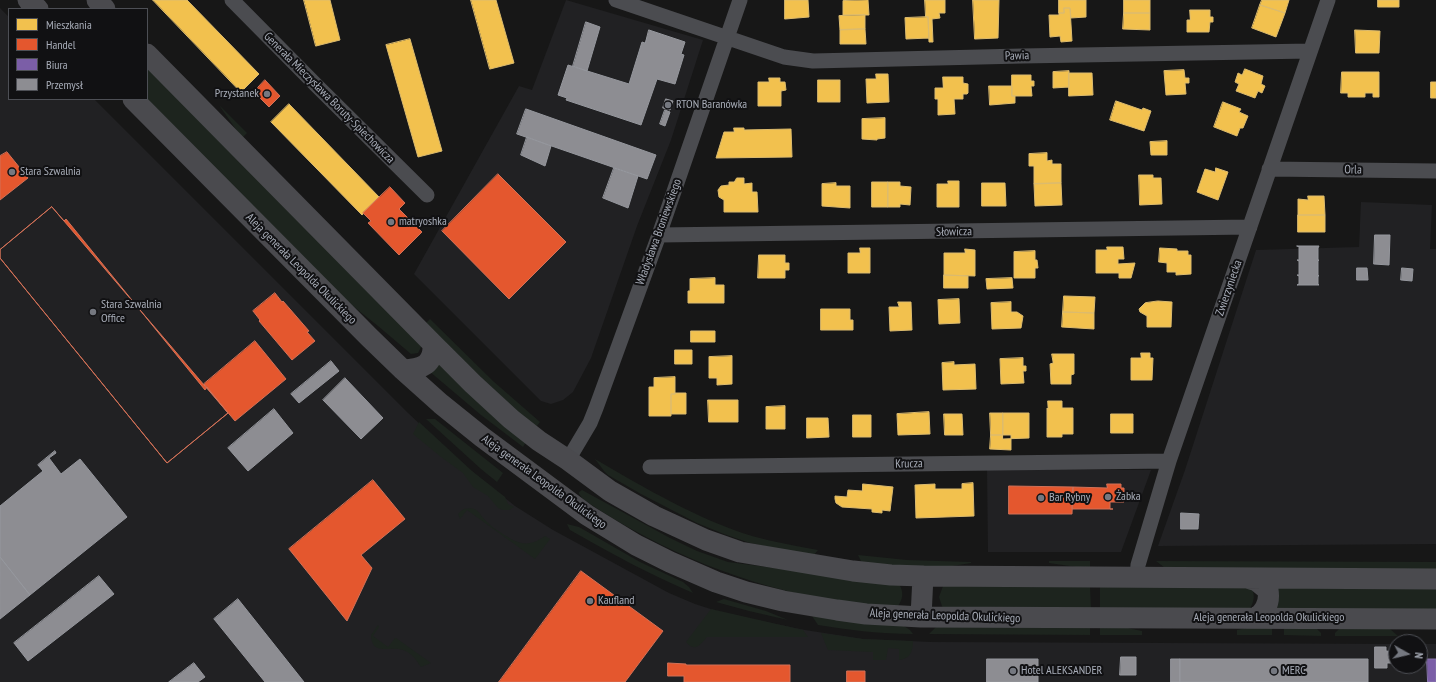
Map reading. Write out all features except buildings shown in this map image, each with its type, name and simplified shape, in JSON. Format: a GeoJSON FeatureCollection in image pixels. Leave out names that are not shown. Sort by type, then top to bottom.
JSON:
{"type":"FeatureCollection","features":[{"type":"Feature","properties":{"kind":"main road"},"geometry":{"type":"LineString","coordinates":[[28,0],[37,8]]}},
{"type":"Feature","properties":{"kind":"main road"},"geometry":{"type":"LineString","coordinates":[[96,0],[104,8]]}},
{"type":"Feature","properties":{"kind":"main road"},"geometry":{"type":"LineString","coordinates":[[148,55],[433,344],[511,419],[539,441],[610,491],[654,516],[706,540],[740,552],[853,571],[891,575],[1137,578],[1436,578]]}},
{"type":"Feature","properties":{"kind":"main road","name":"Aleja generała Leopolda Okulickiego"},"geometry":{"type":"LineString","coordinates":[[134,100],[369,337],[403,370],[467,425],[587,516],[636,545],[716,582],[783,602],[866,614],[921,617],[1436,619]]}},
{"type":"Feature","properties":{"kind":"main road"},"geometry":{"type":"LineString","coordinates":[[403,370],[415,369],[429,362],[433,353],[433,344]]}},
{"type":"Feature","properties":{"kind":"main road"},"geometry":{"type":"LineString","coordinates":[[550,487],[568,460]]}},
{"type":"Feature","properties":{"kind":"main road"},"geometry":{"type":"LineString","coordinates":[[921,617],[923,576]]}},
{"type":"Feature","properties":{"kind":"main road"},"geometry":{"type":"LineString","coordinates":[[1247,578],[1257,581],[1268,590],[1268,603],[1263,613],[1256,618]]}},
{"type":"Feature","properties":{"kind":"street","name":"Generała Mieczysława Boruty-Spiechowicza"},"geometry":{"type":"LineString","coordinates":[[232,0],[427,195]]}},
{"type":"Feature","properties":{"kind":"street"},"geometry":{"type":"LineString","coordinates":[[616,0],[728,38]]}},
{"type":"Feature","properties":{"kind":"street","name":"Władysława Broniewskiego"},"geometry":{"type":"LineString","coordinates":[[568,460],[590,423],[594,413],[728,38],[740,0]]}},
{"type":"Feature","properties":{"kind":"street","name":"Zwierzyniecka"},"geometry":{"type":"LineString","coordinates":[[1137,578],[1138,565],[1169,462],[1328,0]]}},
{"type":"Feature","properties":{"kind":"street","name":"Pawia"},"geometry":{"type":"LineString","coordinates":[[728,38],[784,57],[813,62],[1022,56],[1310,51]]}},
{"type":"Feature","properties":{"kind":"street","name":"Orla"},"geometry":{"type":"LineString","coordinates":[[1269,169],[1436,171]]}},
{"type":"Feature","properties":{"kind":"street","name":"Słowicza"},"geometry":{"type":"LineString","coordinates":[[658,235],[1250,227]]}},
{"type":"Feature","properties":{"kind":"street","name":"Krucza"},"geometry":{"type":"LineString","coordinates":[[650,467],[1169,462]]}},
{"type":"Feature","properties":{"kind":"shaded area"},"geometry":{"type":"Polygon","coordinates":[[[566,0],[703,40],[671,140],[637,226],[591,358],[573,392],[563,400],[551,404],[541,401],[414,274],[519,86],[532,90],[566,0]]]}},
{"type":"Feature","properties":{"kind":"shaded area"},"geometry":{"type":"Polygon","coordinates":[[[0,8],[8,16],[8,100],[95,100],[407,412],[459,461],[515,506],[553,530],[669,593],[695,604],[723,613],[805,630],[863,639],[931,642],[1388,644],[1388,674],[1428,674],[1428,644],[1436,644],[1436,682],[0,682],[0,8]]]}},
{"type":"Feature","properties":{"kind":"shaded area"},"geometry":{"type":"Polygon","coordinates":[[[148,68],[421,345],[418,353],[411,354],[344,299],[148,100],[148,68]]]}},
{"type":"Feature","properties":{"kind":"shaded area"},"geometry":{"type":"Polygon","coordinates":[[[219,105],[247,133],[242,138],[219,105]]]}},
{"type":"Feature","properties":{"kind":"shaded area"},"geometry":{"type":"Polygon","coordinates":[[[1361,202],[1432,205],[1430,249],[1436,249],[1436,544],[1158,546],[1185,470],[1256,250],[1359,247],[1361,202]]]}},
{"type":"Feature","properties":{"kind":"shaded area"},"geometry":{"type":"Polygon","coordinates":[[[430,319],[493,381],[540,422],[536,427],[527,421],[425,324],[430,319]]]}},
{"type":"Feature","properties":{"kind":"shaded area"},"geometry":{"type":"Polygon","coordinates":[[[438,362],[526,442],[523,447],[481,415],[429,371],[438,362]]]}},
{"type":"Feature","properties":{"kind":"shaded area"},"geometry":{"type":"Polygon","coordinates":[[[426,419],[435,419],[503,473],[497,482],[481,469],[426,419]]]}},
{"type":"Feature","properties":{"kind":"shaded area"},"geometry":{"type":"Polygon","coordinates":[[[419,422],[472,471],[505,497],[508,504],[514,507],[509,510],[498,508],[488,496],[473,487],[463,473],[413,434],[419,422]]]}},
{"type":"Feature","properties":{"kind":"shaded area"},"geometry":{"type":"Polygon","coordinates":[[[595,459],[672,502],[711,521],[752,536],[818,550],[813,556],[750,543],[697,523],[608,475],[595,459]]]}},
{"type":"Feature","properties":{"kind":"shaded area"},"geometry":{"type":"Polygon","coordinates":[[[987,469],[1151,470],[1121,552],[988,552],[987,469]]]}},
{"type":"Feature","properties":{"kind":"shaded area"},"geometry":{"type":"Polygon","coordinates":[[[582,490],[670,538],[697,551],[728,562],[899,584],[902,593],[901,601],[898,606],[840,602],[772,587],[739,577],[707,565],[644,536],[584,500],[579,494],[582,490]]]}},
{"type":"Feature","properties":{"kind":"shaded area"},"geometry":{"type":"Polygon","coordinates":[[[469,508],[478,511],[493,527],[517,542],[533,542],[545,536],[550,539],[535,559],[467,510],[460,519],[458,514],[464,509],[469,508]]]}},
{"type":"Feature","properties":{"kind":"shaded area"},"geometry":{"type":"Polygon","coordinates":[[[567,524],[579,527],[640,562],[683,582],[693,593],[600,547],[570,530],[567,524]]]}},
{"type":"Feature","properties":{"kind":"shaded area"},"geometry":{"type":"Polygon","coordinates":[[[858,555],[907,560],[971,563],[940,568],[862,563],[858,555]]]}},
{"type":"Feature","properties":{"kind":"shaded area"},"geometry":{"type":"Polygon","coordinates":[[[1049,561],[1090,561],[1090,569],[1049,563],[1049,561]]]}},
{"type":"Feature","properties":{"kind":"shaded area"},"geometry":{"type":"Polygon","coordinates":[[[1156,561],[1436,562],[1436,570],[1165,568],[1156,561]]]}},
{"type":"Feature","properties":{"kind":"shaded area"},"geometry":{"type":"Polygon","coordinates":[[[943,586],[1090,586],[1091,609],[943,609],[939,597],[943,586]]]}},
{"type":"Feature","properties":{"kind":"shaded area"},"geometry":{"type":"Polygon","coordinates":[[[1100,586],[1250,586],[1254,598],[1250,609],[1100,609],[1100,586]]]}},
{"type":"Feature","properties":{"kind":"shaded area"},"geometry":{"type":"Polygon","coordinates":[[[1275,586],[1436,587],[1436,610],[1275,609],[1275,586]]]}},
{"type":"Feature","properties":{"kind":"shaded area"},"geometry":{"type":"Polygon","coordinates":[[[724,599],[766,611],[788,620],[716,602],[724,599]]]}},
{"type":"Feature","properties":{"kind":"shaded area"},"geometry":{"type":"Polygon","coordinates":[[[711,609],[803,630],[808,637],[707,637],[698,646],[692,647],[686,642],[711,609]]]}},
{"type":"Feature","properties":{"kind":"shaded area"},"geometry":{"type":"Polygon","coordinates":[[[812,616],[904,626],[913,634],[841,629],[818,625],[812,616]]]}},
{"type":"Feature","properties":{"kind":"shaded area"},"geometry":{"type":"Polygon","coordinates":[[[378,625],[379,627],[373,636],[388,647],[396,638],[431,663],[421,667],[414,657],[406,651],[398,649],[382,649],[375,646],[372,642],[371,635],[378,625]]]}},
{"type":"Feature","properties":{"kind":"shaded area"},"geometry":{"type":"Polygon","coordinates":[[[1090,626],[1090,635],[929,634],[936,627],[1090,626]]]}},
{"type":"Feature","properties":{"kind":"shaded area"},"geometry":{"type":"Polygon","coordinates":[[[1100,626],[1118,626],[1142,631],[1142,635],[1100,635],[1100,626]]]}},
{"type":"Feature","properties":{"kind":"shaded area"},"geometry":{"type":"Polygon","coordinates":[[[1251,627],[1272,627],[1272,635],[1237,635],[1237,630],[1251,627]]]}},
{"type":"Feature","properties":{"kind":"shaded area"},"geometry":{"type":"Polygon","coordinates":[[[1284,627],[1315,627],[1321,633],[1321,636],[1284,635],[1284,627]]]}},
{"type":"Feature","properties":{"kind":"shaded area"},"geometry":{"type":"Polygon","coordinates":[[[1341,627],[1390,629],[1396,634],[1388,634],[1388,636],[1335,636],[1335,633],[1341,627]]]}},
{"type":"Feature","properties":{"kind":"shaded area"},"geometry":{"type":"Polygon","coordinates":[[[821,633],[863,639],[913,641],[910,654],[906,658],[899,660],[899,649],[888,648],[886,660],[873,660],[873,652],[828,650],[821,633]]]}},
{"type":"Feature","properties":{"kind":"place","name":"Przystanek"},"geometry":{"type":"Point","coordinates":[267,94]}},
{"type":"Feature","properties":{"kind":"place","name":"RTON Baranówka"},"geometry":{"type":"Point","coordinates":[668,105]}},
{"type":"Feature","properties":{"kind":"place","name":"Stara Szwalnia"},"geometry":{"type":"Point","coordinates":[12,172]}},
{"type":"Feature","properties":{"kind":"place","name":"matryoshka"},"geometry":{"type":"Point","coordinates":[391,222]}},
{"type":"Feature","properties":{"kind":"place","name":"Stara Szwalnia Office"},"geometry":{"type":"Point","coordinates":[93,312]}},
{"type":"Feature","properties":{"kind":"place","name":"Żabka"},"geometry":{"type":"Point","coordinates":[1108,497]}},
{"type":"Feature","properties":{"kind":"place","name":"Bar Rybny"},"geometry":{"type":"Point","coordinates":[1041,498]}},
{"type":"Feature","properties":{"kind":"place","name":"Kaufland"},"geometry":{"type":"Point","coordinates":[590,601]}},
{"type":"Feature","properties":{"kind":"place","name":"Hotel ALEKSANDER"},"geometry":{"type":"Point","coordinates":[1013,671]}},
{"type":"Feature","properties":{"kind":"place","name":"MERC"},"geometry":{"type":"Point","coordinates":[1274,671]}}]}
